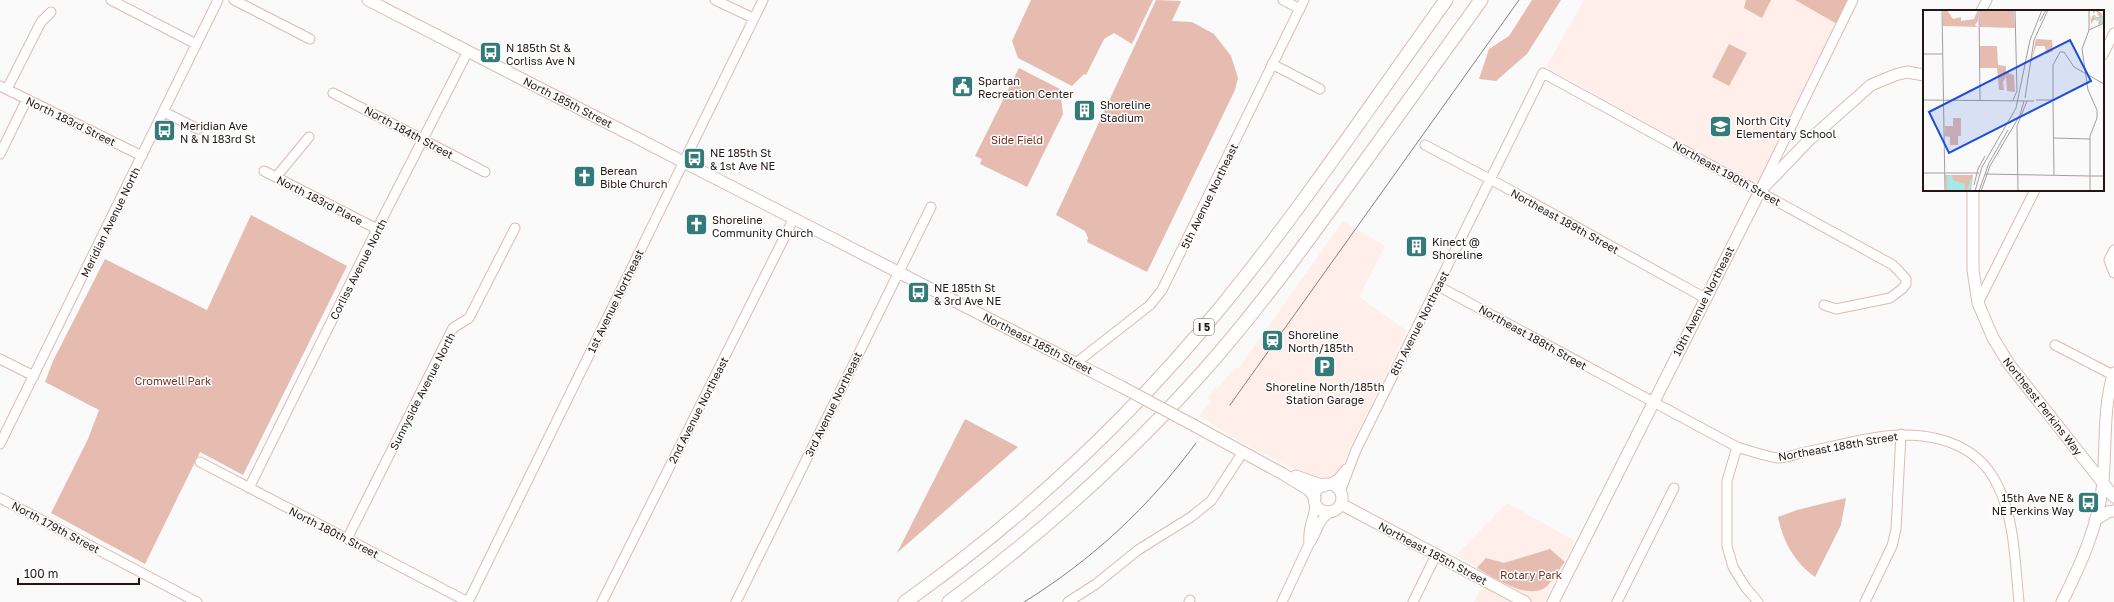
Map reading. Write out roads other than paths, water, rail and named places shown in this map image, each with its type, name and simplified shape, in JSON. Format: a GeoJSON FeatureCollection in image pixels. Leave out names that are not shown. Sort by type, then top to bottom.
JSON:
{"type":"FeatureCollection","features":[{"type":"Feature","properties":{"kind":"highway","name":"I 5"},"geometry":{"type":"LineString","coordinates":[[905,602],[964,557],[1040,494],[1112,426],[1192,341],[1258,260],[1446,0]]}},
{"type":"Feature","properties":{"kind":"highway","name":"I 5"},"geometry":{"type":"LineString","coordinates":[[949,602],[1018,548],[1088,487],[1155,422],[1214,359],[1282,276],[1481,0]]}},
{"type":"Feature","properties":{"kind":"main road","name":"North 185th Street"},"geometry":{"type":"LineString","coordinates":[[368,0],[683,161]]}},
{"type":"Feature","properties":{"kind":"main road"},"geometry":{"type":"LineString","coordinates":[[1760,191],[1803,146],[1871,86],[1895,74],[1907,72],[1923,75]]}},
{"type":"Feature","properties":{"kind":"main road","name":"Northeast 185th Street"},"geometry":{"type":"LineString","coordinates":[[683,161],[1076,363],[1195,426],[1283,474],[1308,490],[1315,501]]}},
{"type":"Feature","properties":{"kind":"main road","name":"10th Avenue Northeast"},"geometry":{"type":"LineString","coordinates":[[1553,602],[1652,402],[1760,191]]}},
{"type":"Feature","properties":{"kind":"main road","name":"Northeast Perkins Way"},"geometry":{"type":"LineString","coordinates":[[1973,191],[1973,270],[1978,303],[1993,338],[2009,364],[2114,497]]}},
{"type":"Feature","properties":{"kind":"main road"},"geometry":{"type":"LineString","coordinates":[[2062,602],[2088,546],[2095,520],[2103,482],[2106,419],[2114,374]]}},
{"type":"Feature","properties":{"kind":"main road","name":"Northeast 185th Street"},"geometry":{"type":"LineString","coordinates":[[1283,474],[1295,475],[1325,485]]}},
{"type":"Feature","properties":{"kind":"main road"},"geometry":{"type":"LineString","coordinates":[[1325,485],[1335,487],[1340,492],[1341,504],[1335,510],[1330,512],[1321,510],[1315,501],[1317,490],[1325,485]]}},
{"type":"Feature","properties":{"kind":"main road","name":"Northeast 185th Street"},"geometry":{"type":"LineString","coordinates":[[1341,504],[1525,602]]}},
{"type":"Feature","properties":{"kind":"main road"},"geometry":{"type":"LineString","coordinates":[[2095,520],[2108,512],[2114,511]]}},
{"type":"Feature","properties":{"kind":"street"},"geometry":{"type":"LineString","coordinates":[[111,0],[196,44]]}},
{"type":"Feature","properties":{"kind":"street","name":"Meridian Avenue North"},"geometry":{"type":"LineString","coordinates":[[0,444],[218,0]]}},
{"type":"Feature","properties":{"kind":"street"},"geometry":{"type":"LineString","coordinates":[[234,0],[310,39]]}},
{"type":"Feature","properties":{"kind":"street"},"geometry":{"type":"LineString","coordinates":[[715,0],[753,18]]}},
{"type":"Feature","properties":{"kind":"street","name":"1st Avenue Northeast"},"geometry":{"type":"LineString","coordinates":[[468,602],[762,0]]}},
{"type":"Feature","properties":{"kind":"street"},"geometry":{"type":"LineString","coordinates":[[1283,0],[1300,9]]}},
{"type":"Feature","properties":{"kind":"street","name":"5th Avenue Northeast"},"geometry":{"type":"LineString","coordinates":[[1076,363],[1150,305],[1162,290],[1304,0]]}},
{"type":"Feature","properties":{"kind":"street","name":"10th Avenue Northeast"},"geometry":{"type":"LineString","coordinates":[[1760,191],[1854,0]]}},
{"type":"Feature","properties":{"kind":"street"},"geometry":{"type":"LineString","coordinates":[[1982,10],[1987,0]]}},
{"type":"Feature","properties":{"kind":"street"},"geometry":{"type":"LineString","coordinates":[[4,87],[41,22],[51,12]]}},
{"type":"Feature","properties":{"kind":"street"},"geometry":{"type":"LineString","coordinates":[[2104,53],[2114,34]]}},
{"type":"Feature","properties":{"kind":"street","name":"Corliss Avenue North"},"geometry":{"type":"LineString","coordinates":[[249,488],[377,229],[424,140],[468,51]]}},
{"type":"Feature","properties":{"kind":"street"},"geometry":{"type":"LineString","coordinates":[[1272,64],[1320,89]]}},
{"type":"Feature","properties":{"kind":"street","name":"Northeast 190th Street"},"geometry":{"type":"LineString","coordinates":[[1543,73],[1893,265],[1906,279],[1906,284],[1902,289],[1890,298],[1836,309],[1824,305]]}},
{"type":"Feature","properties":{"kind":"street","name":"8th Avenue Northeast"},"geometry":{"type":"LineString","coordinates":[[1340,492],[1348,467],[1543,73]]}},
{"type":"Feature","properties":{"kind":"street","name":"North 183rd Street"},"geometry":{"type":"LineString","coordinates":[[4,87],[27,100],[142,156]]}},
{"type":"Feature","properties":{"kind":"street","name":"North 184th Street"},"geometry":{"type":"LineString","coordinates":[[333,93],[485,172]]}},
{"type":"Feature","properties":{"kind":"street"},"geometry":{"type":"LineString","coordinates":[[0,154],[27,100]]}},
{"type":"Feature","properties":{"kind":"street"},"geometry":{"type":"LineString","coordinates":[[164,112],[198,129]]}},
{"type":"Feature","properties":{"kind":"street"},"geometry":{"type":"LineString","coordinates":[[276,177],[309,137]]}},
{"type":"Feature","properties":{"kind":"street","name":"Northeast 189th Street"},"geometry":{"type":"LineString","coordinates":[[1425,146],[1705,298]]}},
{"type":"Feature","properties":{"kind":"street","name":"North 183rd Place"},"geometry":{"type":"LineString","coordinates":[[264,171],[377,229]]}},
{"type":"Feature","properties":{"kind":"street"},"geometry":{"type":"LineString","coordinates":[[1978,303],[2034,191]]}},
{"type":"Feature","properties":{"kind":"street","name":"3rd Avenue Northeast"},"geometry":{"type":"LineString","coordinates":[[736,602],[931,207]]}},
{"type":"Feature","properties":{"kind":"street","name":"2nd Avenue Northeast"},"geometry":{"type":"LineString","coordinates":[[602,602],[794,218]]}},
{"type":"Feature","properties":{"kind":"street","name":"Sunnyside Avenue North"},"geometry":{"type":"LineString","coordinates":[[347,539],[454,328],[469,318],[515,228]]}},
{"type":"Feature","properties":{"kind":"street"},"geometry":{"type":"LineString","coordinates":[[2114,250],[2110,260],[2114,273]]}},
{"type":"Feature","properties":{"kind":"street","name":"Northeast 188th Street"},"geometry":{"type":"LineString","coordinates":[[1438,286],[1737,447],[1780,458],[1866,439],[1901,434],[1929,435],[1946,439],[1979,459],[1990,472],[1998,486],[2007,512],[2019,602]]}},
{"type":"Feature","properties":{"kind":"street"},"geometry":{"type":"LineString","coordinates":[[2055,345],[2114,374]]}},
{"type":"Feature","properties":{"kind":"street"},"geometry":{"type":"LineString","coordinates":[[0,359],[34,376]]}},
{"type":"Feature","properties":{"kind":"street"},"geometry":{"type":"LineString","coordinates":[[1865,602],[1892,546],[1896,529],[1901,434]]}},
{"type":"Feature","properties":{"kind":"street"},"geometry":{"type":"LineString","coordinates":[[1737,447],[1727,481],[1727,546],[1733,566],[1746,588],[1758,602]]}},
{"type":"Feature","properties":{"kind":"street"},"geometry":{"type":"LineString","coordinates":[[1068,602],[1096,584],[1138,550],[1191,517],[1210,501],[1243,452]]}},
{"type":"Feature","properties":{"kind":"street","name":"North 180th Street"},"geometry":{"type":"LineString","coordinates":[[200,462],[468,602]]}},
{"type":"Feature","properties":{"kind":"street","name":"8th Avenue Northeast"},"geometry":{"type":"LineString","coordinates":[[1325,485],[1338,479],[1348,467]]}},
{"type":"Feature","properties":{"kind":"street"},"geometry":{"type":"LineString","coordinates":[[1617,602],[1674,488]]}},
{"type":"Feature","properties":{"kind":"street","name":"North 179th Street"},"geometry":{"type":"LineString","coordinates":[[0,498],[197,602]]}},
{"type":"Feature","properties":{"kind":"street"},"geometry":{"type":"LineString","coordinates":[[1309,544],[1309,525],[1314,513],[1315,501]]}},
{"type":"Feature","properties":{"kind":"street"},"geometry":{"type":"LineString","coordinates":[[1282,602],[1309,544],[1316,536],[1318,523],[1330,512]]}},
{"type":"Feature","properties":{"kind":"street"},"geometry":{"type":"LineString","coordinates":[[1413,602],[1436,555]]}},
{"type":"Feature","properties":{"kind":"tram line"},"geometry":{"type":"LineString","coordinates":[[1230,405],[1519,0]]}},
{"type":"Feature","properties":{"kind":"tram line"},"geometry":{"type":"LineString","coordinates":[[1024,602],[1073,568],[1118,531],[1159,489],[1196,443]]}},
{"type":"Feature","properties":{"kind":"place","name":"N 185th St & Corliss Ave N"},"geometry":{"type":"Point","coordinates":[491,53]}},
{"type":"Feature","properties":{"kind":"place","name":"Spartan Recreation Center"},"geometry":{"type":"Point","coordinates":[963,86]}},
{"type":"Feature","properties":{"kind":"place","name":"Shoreline Stadium"},"geometry":{"type":"Point","coordinates":[1084,110]}},
{"type":"Feature","properties":{"kind":"place","name":"North City Elementary School"},"geometry":{"type":"Point","coordinates":[1720,126]}},
{"type":"Feature","properties":{"kind":"place","name":"Meridian Ave N & N 183rd St"},"geometry":{"type":"Point","coordinates":[164,131]}},
{"type":"Feature","properties":{"kind":"place","name":"NE 185th St & 1st Ave NE"},"geometry":{"type":"Point","coordinates":[695,158]}},
{"type":"Feature","properties":{"kind":"place","name":"Berean Bible Church"},"geometry":{"type":"Point","coordinates":[584,176]}},
{"type":"Feature","properties":{"kind":"place","name":"Shoreline Community Church"},"geometry":{"type":"Point","coordinates":[696,225]}},
{"type":"Feature","properties":{"kind":"place","name":"Kinect @ Shoreline"},"geometry":{"type":"Point","coordinates":[1417,247]}},
{"type":"Feature","properties":{"kind":"place","name":"NE 185th St & 3rd Ave NE"},"geometry":{"type":"Point","coordinates":[918,293]}},
{"type":"Feature","properties":{"kind":"place","name":"Shoreline North/185th"},"geometry":{"type":"Point","coordinates":[1273,340]}},
{"type":"Feature","properties":{"kind":"place","name":"Shoreline North/185th Station Garage"},"geometry":{"type":"Point","coordinates":[1325,366]}},
{"type":"Feature","properties":{"kind":"place","name":"15th Ave NE & NE Perkins Way"},"geometry":{"type":"Point","coordinates":[2089,503]}},
{"type":"Feature","properties":{"kind":"park label","name":"Side Field"},"geometry":{"type":"Point","coordinates":[1017,139]}},
{"type":"Feature","properties":{"kind":"park label","name":"Cromwell Park"},"geometry":{"type":"Point","coordinates":[173,380]}},
{"type":"Feature","properties":{"kind":"park label","name":"Rotary Park"},"geometry":{"type":"Point","coordinates":[1531,574]}}]}
